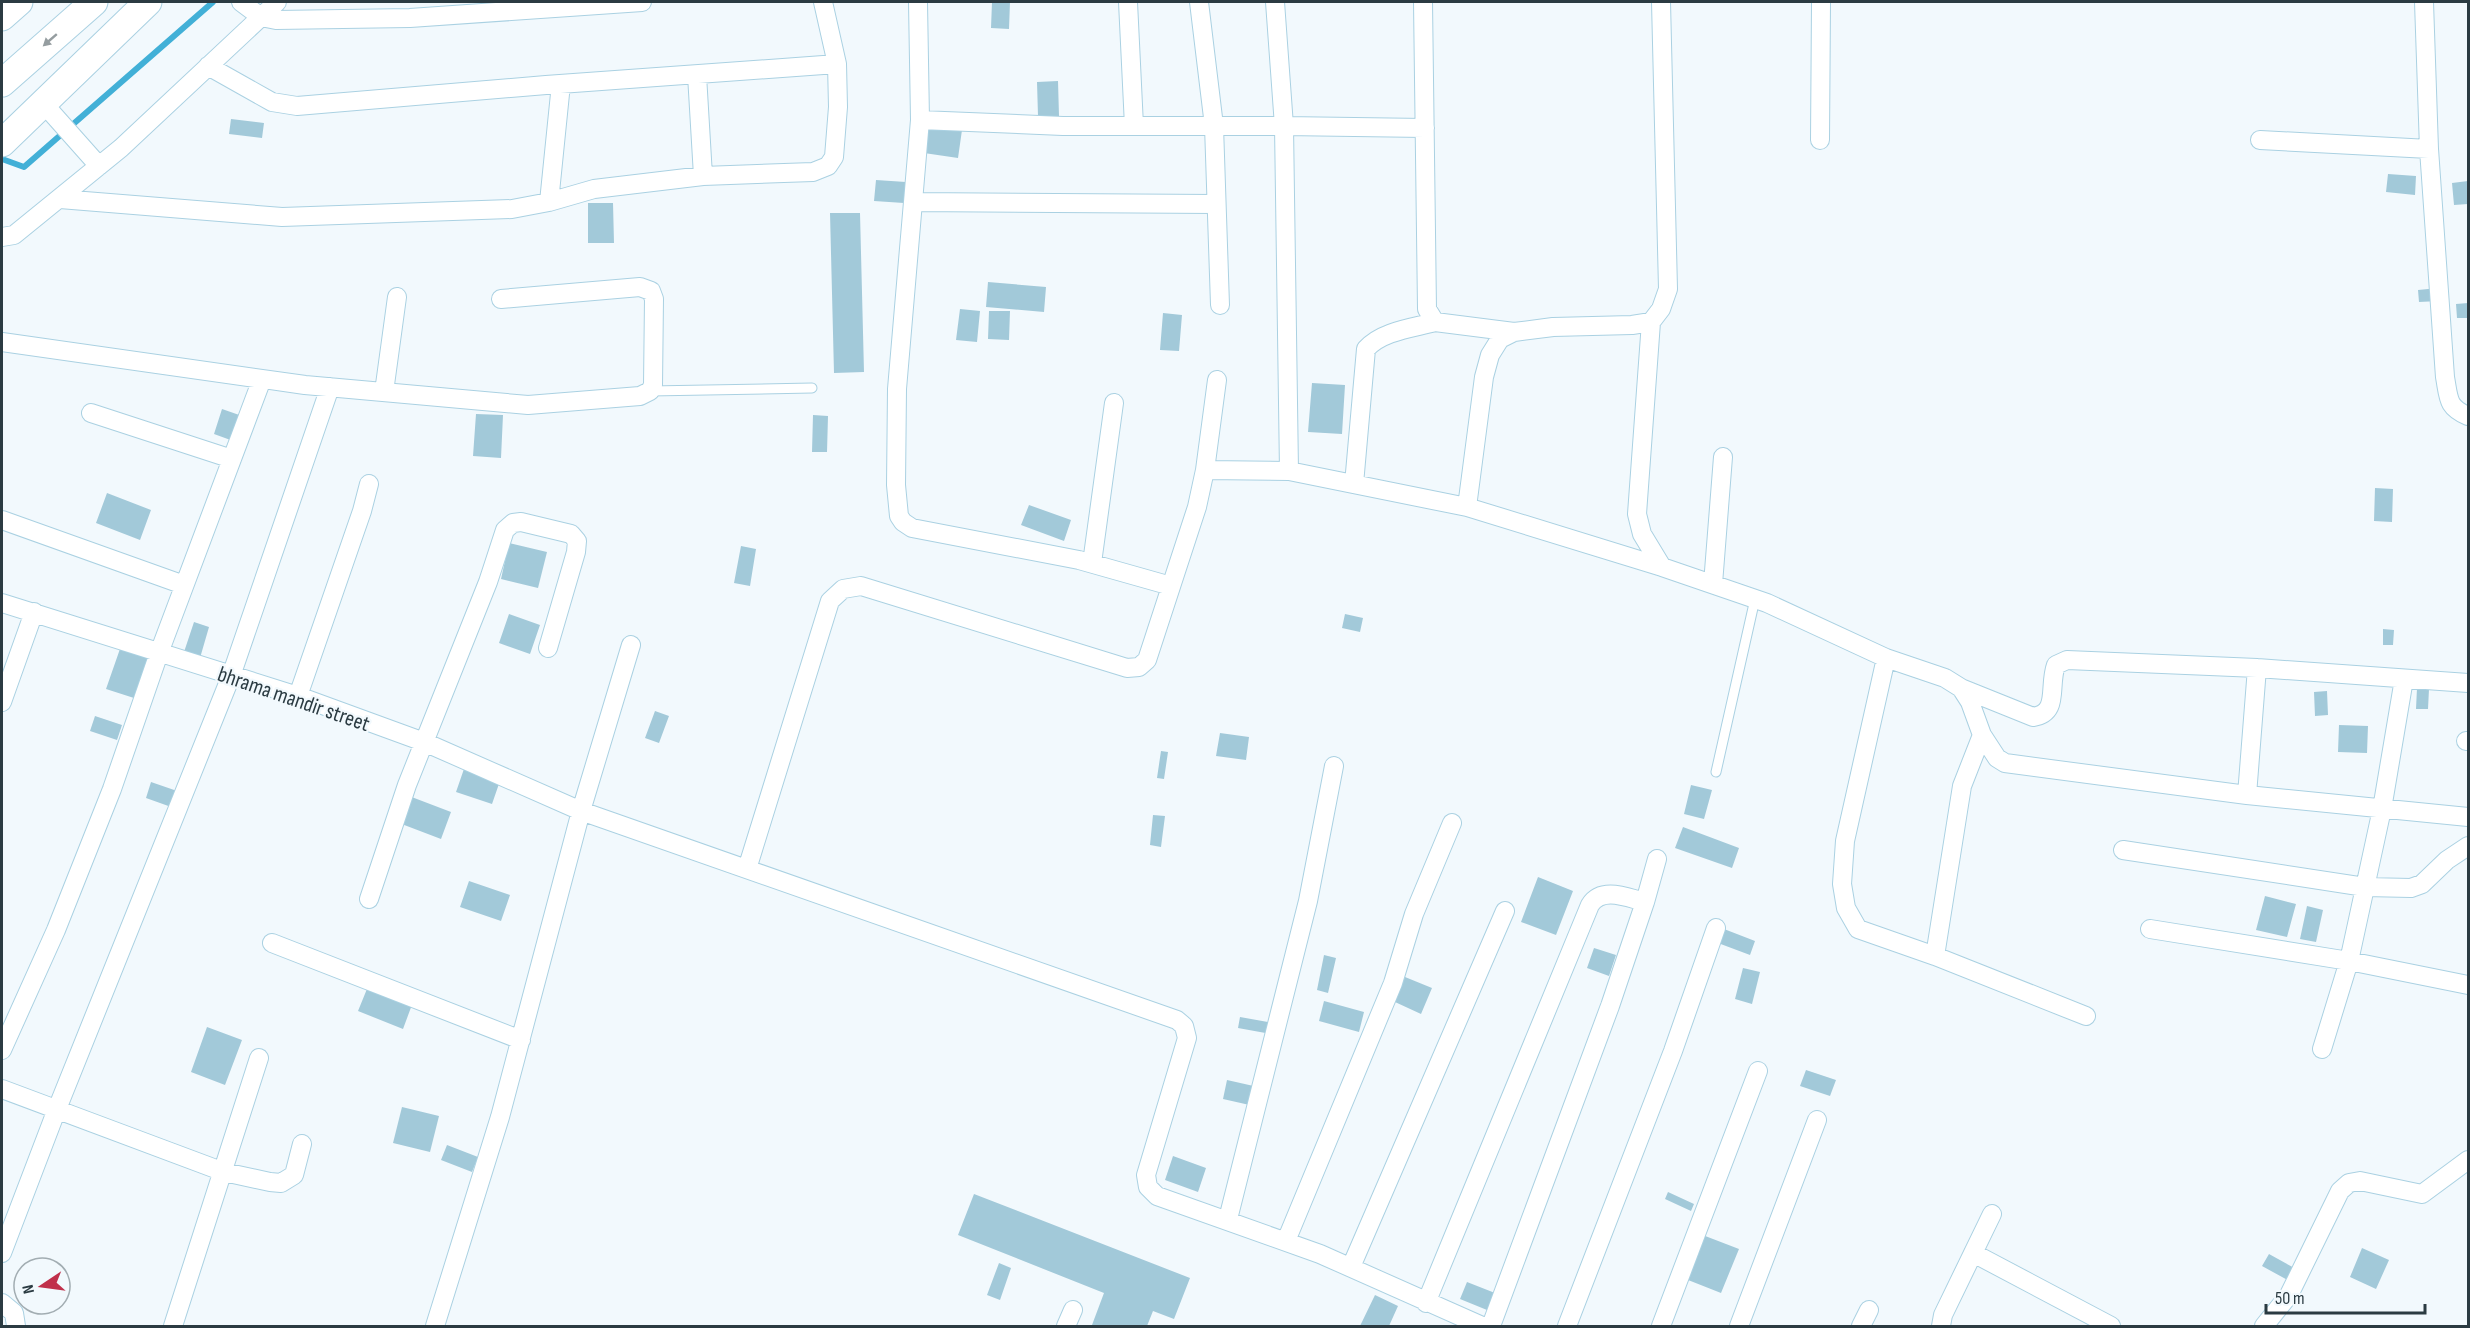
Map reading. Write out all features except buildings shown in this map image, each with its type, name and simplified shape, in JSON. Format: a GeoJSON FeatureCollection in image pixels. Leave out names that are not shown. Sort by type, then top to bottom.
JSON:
{"type":"FeatureCollection","features":[{"type":"Feature","properties":{"kind":"street"},"geometry":{"type":"LineString","coordinates":[[2,17],[19,2]]}},
{"type":"Feature","properties":{"kind":"street"},"geometry":{"type":"LineString","coordinates":[[2,83],[94,2]]}},
{"type":"Feature","properties":{"kind":"street"},"geometry":{"type":"LineString","coordinates":[[6,139],[51,113],[148,2]]}},
{"type":"Feature","properties":{"kind":"street"},"geometry":{"type":"LineString","coordinates":[[2,237],[15,235],[60,199],[95,162],[208,66],[251,10],[277,2]]}},
{"type":"Feature","properties":{"kind":"street"},"geometry":{"type":"LineString","coordinates":[[251,10],[276,20],[410,18],[642,2]]}},
{"type":"Feature","properties":{"kind":"street"},"geometry":{"type":"LineString","coordinates":[[60,199],[282,217],[512,209],[549,202],[594,189],[703,176],[813,172],[828,166],[834,157],[836,143],[837,64],[823,2]]}},
{"type":"Feature","properties":{"kind":"street"},"geometry":{"type":"LineString","coordinates":[[918,2],[920,120],[897,389],[896,485],[899,516],[912,528],[1092,563],[1171,586]]}},
{"type":"Feature","properties":{"kind":"street"},"geometry":{"type":"LineString","coordinates":[[1128,2],[1134,126]]}},
{"type":"Feature","properties":{"kind":"street"},"geometry":{"type":"LineString","coordinates":[[1200,2],[1214,126],[1220,305]]}},
{"type":"Feature","properties":{"kind":"street"},"geometry":{"type":"LineString","coordinates":[[1275,2],[1284,126],[1289,471]]}},
{"type":"Feature","properties":{"kind":"street"},"geometry":{"type":"LineString","coordinates":[[1422,2],[1426,301],[1427,309],[1435,322]]}},
{"type":"Feature","properties":{"kind":"street"},"geometry":{"type":"LineString","coordinates":[[1661,2],[1668,289],[1661,309],[1651,322],[1637,514],[1642,534],[1662,567]]}},
{"type":"Feature","properties":{"kind":"street"},"geometry":{"type":"LineString","coordinates":[[1820,140],[1821,2]]}},
{"type":"Feature","properties":{"kind":"street"},"geometry":{"type":"LineString","coordinates":[[2424,2],[2429,148],[2447,388],[2450,404],[2455,411],[2469,416]]}},
{"type":"Feature","properties":{"kind":"street"},"geometry":{"type":"LineString","coordinates":[[208,66],[272,102],[297,106],[837,64]]}},
{"type":"Feature","properties":{"kind":"street"},"geometry":{"type":"LineString","coordinates":[[697,75],[703,176]]}},
{"type":"Feature","properties":{"kind":"street"},"geometry":{"type":"LineString","coordinates":[[549,202],[561,84]]}},
{"type":"Feature","properties":{"kind":"street"},"geometry":{"type":"LineString","coordinates":[[51,113],[95,162]]}},
{"type":"Feature","properties":{"kind":"street"},"geometry":{"type":"LineString","coordinates":[[920,120],[1063,126],[1284,126],[1425,129]]}},
{"type":"Feature","properties":{"kind":"street"},"geometry":{"type":"LineString","coordinates":[[2260,140],[2429,148]]}},
{"type":"Feature","properties":{"kind":"street"},"geometry":{"type":"LineString","coordinates":[[913,202],[1215,204]]}},
{"type":"Feature","properties":{"kind":"street"},"geometry":{"type":"LineString","coordinates":[[2,342],[262,379],[528,405],[640,396],[650,391],[653,385],[654,299],[651,291],[640,287],[501,299]]}},
{"type":"Feature","properties":{"kind":"street"},"geometry":{"type":"LineString","coordinates":[[384,392],[397,297]]}},
{"type":"Feature","properties":{"kind":"street"},"geometry":{"type":"LineString","coordinates":[[1354,484],[1366,349],[1377,339],[1435,322],[1514,332],[1553,327],[1632,325],[1651,322]]}},
{"type":"Feature","properties":{"kind":"street"},"geometry":{"type":"LineString","coordinates":[[1467,507],[1484,377],[1490,355],[1500,339],[1514,332]]}},
{"type":"Feature","properties":{"kind":"street"},"geometry":{"type":"LineString","coordinates":[[2,1050],[56,930],[112,789],[159,653],[262,379]]}},
{"type":"Feature","properties":{"kind":"street"},"geometry":{"type":"LineString","coordinates":[[747,869],[830,602],[843,589],[861,586],[1127,668],[1139,667],[1147,660],[1197,507],[1205,470],[1217,380]]}},
{"type":"Feature","properties":{"kind":"street"},"geometry":{"type":"LineString","coordinates":[[2,1252],[231,676],[330,387]]}},
{"type":"Feature","properties":{"kind":"street"},"geometry":{"type":"LineString","coordinates":[[1092,563],[1114,403]]}},
{"type":"Feature","properties":{"kind":"street"},"geometry":{"type":"LineString","coordinates":[[91,413],[232,459]]}},
{"type":"Feature","properties":{"kind":"street"},"geometry":{"type":"LineString","coordinates":[[1713,584],[1723,457]]}},
{"type":"Feature","properties":{"kind":"street"},"geometry":{"type":"LineString","coordinates":[[1205,470],[1289,471],[1467,507],[1662,567],[1755,599],[1886,658],[1945,678],[1961,688],[2033,717],[2048,712],[2051,705],[2052,676],[2056,664],[2060,661],[2257,668],[2469,683]]}},
{"type":"Feature","properties":{"kind":"street"},"geometry":{"type":"LineString","coordinates":[[298,696],[362,511],[369,484]]}},
{"type":"Feature","properties":{"kind":"street"},"geometry":{"type":"LineString","coordinates":[[2,520],[184,585]]}},
{"type":"Feature","properties":{"kind":"street"},"geometry":{"type":"LineString","coordinates":[[369,899],[407,785],[488,582],[505,530],[513,523],[521,522],[571,534],[577,541],[576,552],[548,648]]}},
{"type":"Feature","properties":{"kind":"street","name":"bhrama mandir street"},"geometry":{"type":"LineString","coordinates":[[2,603],[298,696],[424,742],[581,811],[1177,1020],[1184,1026],[1187,1038],[1146,1175],[1148,1187],[1157,1196],[1286,1241],[1351,1267],[1471,1325]]}},
{"type":"Feature","properties":{"kind":"street"},"geometry":{"type":"LineString","coordinates":[[2,702],[34,612]]}},
{"type":"Feature","properties":{"kind":"street"},"geometry":{"type":"LineString","coordinates":[[435,1326],[500,1117],[581,811],[632,645]]}},
{"type":"Feature","properties":{"kind":"street"},"geometry":{"type":"LineString","coordinates":[[1886,658],[1845,841],[1842,884],[1846,908],[1858,928],[2086,1016]]}},
{"type":"Feature","properties":{"kind":"street"},"geometry":{"type":"LineString","coordinates":[[2247,795],[2257,668]]}},
{"type":"Feature","properties":{"kind":"street"},"geometry":{"type":"LineString","coordinates":[[2322,1049],[2349,961],[2382,809],[2404,679]]}},
{"type":"Feature","properties":{"kind":"street"},"geometry":{"type":"LineString","coordinates":[[1961,688],[1970,702],[1982,735],[1997,758],[2005,763],[2247,795],[2469,817]]}},
{"type":"Feature","properties":{"kind":"street"},"geometry":{"type":"LineString","coordinates":[[1935,956],[1962,786],[1982,735]]}},
{"type":"Feature","properties":{"kind":"street"},"geometry":{"type":"LineString","coordinates":[[1228,1220],[1308,901],[1334,766]]}},
{"type":"Feature","properties":{"kind":"street"},"geometry":{"type":"LineString","coordinates":[[1286,1241],[1393,983],[1414,914],[1452,823]]}},
{"type":"Feature","properties":{"kind":"street"},"geometry":{"type":"LineString","coordinates":[[2123,850],[2365,887],[2411,888],[2422,884],[2446,860],[2469,846]]}},
{"type":"Feature","properties":{"kind":"street"},"geometry":{"type":"LineString","coordinates":[[1491,1326],[1610,1006],[1645,903],[1657,859]]}},
{"type":"Feature","properties":{"kind":"street"},"geometry":{"type":"LineString","coordinates":[[1426,1303],[1590,905],[1594,899],[1603,894],[1645,903]]}},
{"type":"Feature","properties":{"kind":"street"},"geometry":{"type":"LineString","coordinates":[[1351,1267],[1505,911]]}},
{"type":"Feature","properties":{"kind":"street"},"geometry":{"type":"LineString","coordinates":[[1567,1326],[1673,1051],[1716,927]]}},
{"type":"Feature","properties":{"kind":"street"},"geometry":{"type":"LineString","coordinates":[[2150,929],[2349,961],[2469,985]]}},
{"type":"Feature","properties":{"kind":"street"},"geometry":{"type":"LineString","coordinates":[[272,943],[521,1040]]}},
{"type":"Feature","properties":{"kind":"street"},"geometry":{"type":"LineString","coordinates":[[173,1326],[259,1058]]}},
{"type":"Feature","properties":{"kind":"street"},"geometry":{"type":"LineString","coordinates":[[1661,1326],[1758,1071]]}},
{"type":"Feature","properties":{"kind":"street"},"geometry":{"type":"LineString","coordinates":[[2,1089],[224,1172],[281,1183],[294,1175],[302,1144]]}},
{"type":"Feature","properties":{"kind":"street"},"geometry":{"type":"LineString","coordinates":[[1739,1326],[1817,1120]]}},
{"type":"Feature","properties":{"kind":"street"},"geometry":{"type":"LineString","coordinates":[[2264,1326],[2289,1295],[2340,1191],[2349,1183],[2360,1181],[2415,1195],[2422,1194],[2469,1160]]}},
{"type":"Feature","properties":{"kind":"street"},"geometry":{"type":"LineString","coordinates":[[1941,1326],[1943,1315],[1992,1214]]}},
{"type":"Feature","properties":{"kind":"street"},"geometry":{"type":"LineString","coordinates":[[1973,1253],[2111,1326]]}},
{"type":"Feature","properties":{"kind":"street"},"geometry":{"type":"LineString","coordinates":[[2,1303],[14,1313],[16,1326]]}},
{"type":"Feature","properties":{"kind":"street"},"geometry":{"type":"LineString","coordinates":[[1861,1326],[1869,1310]]}},
{"type":"Feature","properties":{"kind":"lane"},"geometry":{"type":"LineString","coordinates":[[650,391],[812,387]]}},
{"type":"Feature","properties":{"kind":"lane"},"geometry":{"type":"LineString","coordinates":[[1716,772],[1755,599]]}},
{"type":"Feature","properties":{"kind":"waterway"},"geometry":{"type":"LineString","coordinates":[[2,159],[24,167],[213,2]]}}]}
